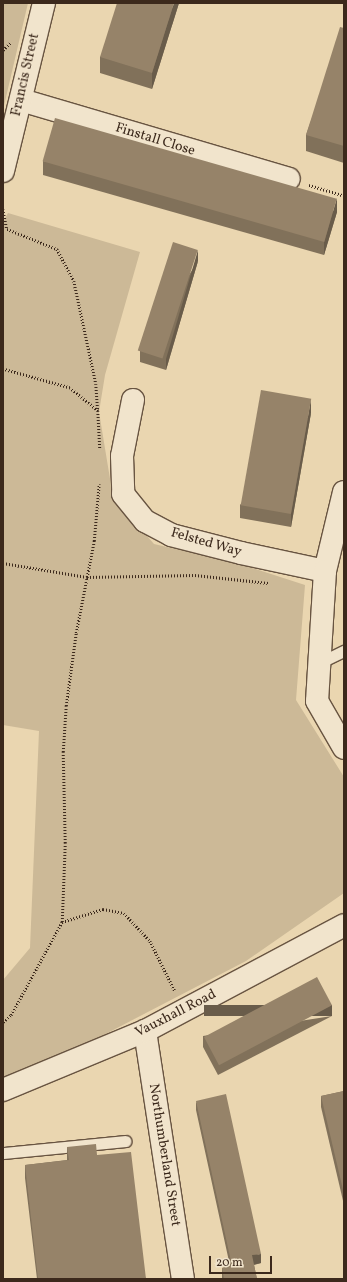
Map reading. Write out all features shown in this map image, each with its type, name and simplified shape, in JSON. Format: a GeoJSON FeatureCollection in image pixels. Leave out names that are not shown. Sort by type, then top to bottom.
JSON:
{"type":"FeatureCollection","features":[{"type":"Feature","properties":{"kind":"street","name":"Francis Street"},"geometry":{"type":"LineString","coordinates":[[3,171],[44,3]]}},
{"type":"Feature","properties":{"kind":"street","name":"Finstall Close"},"geometry":{"type":"LineString","coordinates":[[21,100],[289,180]]}},
{"type":"Feature","properties":{"kind":"street","name":"Felsted Way"},"geometry":{"type":"LineString","coordinates":[[134,400],[122,456],[123,494],[146,521],[172,535],[241,553],[325,571]]}},
{"type":"Feature","properties":{"kind":"street"},"geometry":{"type":"LineString","coordinates":[[344,492],[325,571],[317,701],[344,748]]}},
{"type":"Feature","properties":{"kind":"street","name":"Vauxhall Road"},"geometry":{"type":"LineString","coordinates":[[3,1090],[145,1031],[344,925]]}},
{"type":"Feature","properties":{"kind":"street","name":"Northumberland Street"},"geometry":{"type":"LineString","coordinates":[[145,1031],[183,1279]]}},
{"type":"Feature","properties":{"kind":"lane"},"geometry":{"type":"LineString","coordinates":[[319,663],[344,651]]}},
{"type":"Feature","properties":{"kind":"lane"},"geometry":{"type":"LineString","coordinates":[[3,1153],[125,1141]]}},
{"type":"Feature","properties":{"kind":"path"},"geometry":{"type":"LineString","coordinates":[[289,180],[344,196]]}},
{"type":"Feature","properties":{"kind":"path"},"geometry":{"type":"LineString","coordinates":[[3,209],[7,229],[57,249],[74,281],[96,384],[101,457]]}},
{"type":"Feature","properties":{"kind":"path"},"geometry":{"type":"LineString","coordinates":[[3,369],[70,388],[98,411]]}},
{"type":"Feature","properties":{"kind":"path"},"geometry":{"type":"LineString","coordinates":[[3,1022],[11,1015],[62,922],[65,843],[63,752],[66,706],[76,632],[94,541],[100,479]]}},
{"type":"Feature","properties":{"kind":"path"},"geometry":{"type":"LineString","coordinates":[[3,563],[87,577],[195,575],[270,583]]}},
{"type":"Feature","properties":{"kind":"path"},"geometry":{"type":"LineString","coordinates":[[62,922],[103,910],[124,913],[150,941],[184,1010]]}},
{"type":"Feature","properties":{"kind":"shaded area"},"geometry":{"type":"Polygon","coordinates":[[[3,3],[28,3],[3,110],[3,3]]]}},
{"type":"Feature","properties":{"kind":"shaded area"},"geometry":{"type":"Polygon","coordinates":[[[8,213],[140,252],[105,375],[99,412],[113,497],[154,544],[237,563],[305,585],[296,700],[344,777],[344,893],[246,961],[67,1054],[3,1079],[3,980],[30,948],[39,731],[3,725],[3,222],[8,213]]]}},
{"type":"Feature","properties":{"kind":"building"},"geometry":{"type":"Polygon","coordinates":[[[117,3],[174,3],[152,73],[100,57],[117,3]]]}},
{"type":"Feature","properties":{"kind":"building"},"geometry":{"type":"Polygon","coordinates":[[[340,27],[344,28],[344,146],[306,135],[340,27]]]}},
{"type":"Feature","properties":{"kind":"building"},"geometry":{"type":"Polygon","coordinates":[[[55,118],[337,199],[324,242],[43,161],[55,118]]]}},
{"type":"Feature","properties":{"kind":"building"},"geometry":{"type":"Polygon","coordinates":[[[173,242],[198,250],[162,358],[138,350],[173,242]]]}},
{"type":"Feature","properties":{"kind":"building"},"geometry":{"type":"Polygon","coordinates":[[[261,390],[311,399],[291,514],[241,505],[261,390]]]}},
{"type":"Feature","properties":{"kind":"building"},"geometry":{"type":"Polygon","coordinates":[[[317,977],[332,1005],[219,1065],[204,1037],[317,977]]]}},
{"type":"Feature","properties":{"kind":"building"},"geometry":{"type":"Polygon","coordinates":[[[344,1091],[344,1194],[321,1096],[344,1091]]]}},
{"type":"Feature","properties":{"kind":"building"},"geometry":{"type":"Polygon","coordinates":[[[226,1094],[261,1254],[252,1255],[257,1279],[224,1279],[222,1268],[232,1266],[196,1101],[226,1094]]]}},
{"type":"Feature","properties":{"kind":"building"},"geometry":{"type":"Polygon","coordinates":[[[96,1144],[97,1155],[131,1152],[146,1279],[38,1279],[25,1165],[69,1160],[67,1147],[96,1144]]]}}]}
